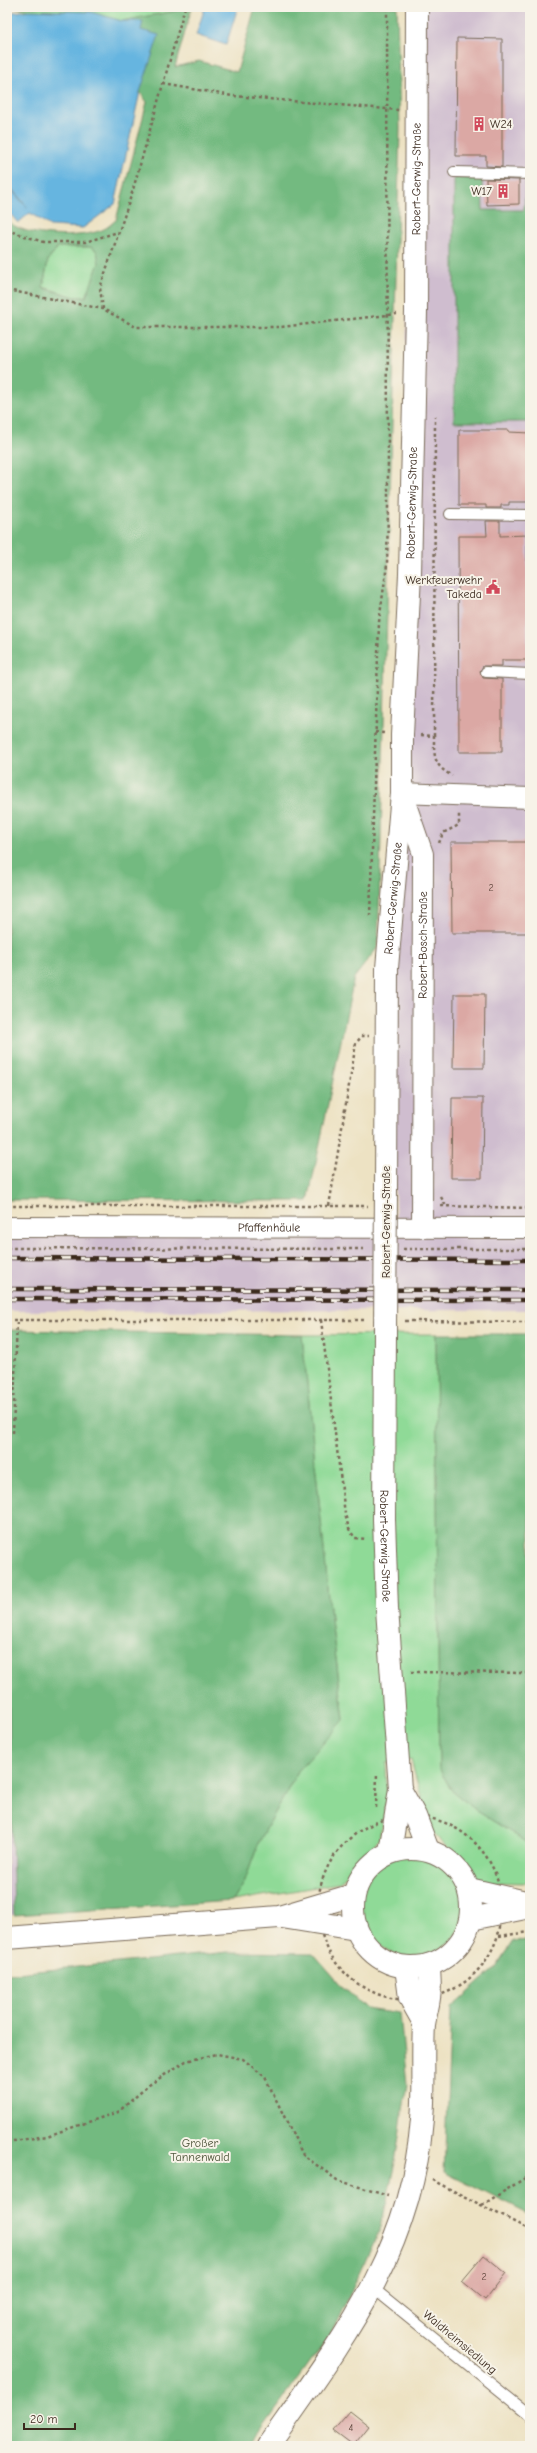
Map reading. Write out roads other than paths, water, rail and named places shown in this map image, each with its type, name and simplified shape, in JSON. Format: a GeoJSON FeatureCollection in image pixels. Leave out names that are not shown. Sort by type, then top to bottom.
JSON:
{"type":"FeatureCollection","features":[{"type":"Feature","properties":{"kind":"street","name":"Robert-Gerwig-Straße"},"geometry":{"type":"LineString","coordinates":[[390,1852],[400,1789],[387,1609],[384,1527],[392,1327],[386,1189],[387,968],[402,793],[402,735],[410,574],[416,312],[417,7]]}},
{"type":"Feature","properties":{"kind":"street"},"geometry":{"type":"LineString","coordinates":[[402,793],[530,798]]}},
{"type":"Feature","properties":{"kind":"street","name":"Robert-Bosch-Straße"},"geometry":{"type":"LineString","coordinates":[[402,793],[423,854],[422,1227]]}},
{"type":"Feature","properties":{"kind":"street","name":"Pfaffenhäule"},"geometry":{"type":"LineString","coordinates":[[7,1227],[327,1226],[530,1228]]}},
{"type":"Feature","properties":{"kind":"street","name":"Robert-Gerwig-Straße"},"geometry":{"type":"LineString","coordinates":[[400,1789],[415,1816],[428,1850]]}},
{"type":"Feature","properties":{"kind":"street"},"geometry":{"type":"LineString","coordinates":[[408,1848],[428,1850],[445,1859],[460,1872],[468,1889],[471,1904],[467,1932],[456,1948],[441,1960],[429,1965],[406,1967],[390,1964],[375,1955],[364,1943],[356,1929],[352,1912],[353,1895],[360,1877],[373,1862],[390,1852],[408,1848]]}},
{"type":"Feature","properties":{"kind":"street"},"geometry":{"type":"LineString","coordinates":[[468,1889],[530,1903]]}},
{"type":"Feature","properties":{"kind":"street"},"geometry":{"type":"LineString","coordinates":[[7,1938],[279,1917],[353,1895]]}},
{"type":"Feature","properties":{"kind":"street"},"geometry":{"type":"LineString","coordinates":[[470,1919],[530,1907]]}},
{"type":"Feature","properties":{"kind":"street"},"geometry":{"type":"LineString","coordinates":[[279,1917],[356,1929]]}},
{"type":"Feature","properties":{"kind":"street"},"geometry":{"type":"LineString","coordinates":[[420,1997],[429,1965]]}},
{"type":"Feature","properties":{"kind":"street"},"geometry":{"type":"LineString","coordinates":[[268,2446],[339,2346],[373,2288],[392,2247],[408,2202],[414,2175],[422,2120],[424,2023],[420,1997],[406,1967]]}},
{"type":"Feature","properties":{"kind":"lane"},"geometry":{"type":"LineString","coordinates":[[454,172],[530,174]]}},
{"type":"Feature","properties":{"kind":"lane"},"geometry":{"type":"LineString","coordinates":[[450,514],[530,515]]}},
{"type":"Feature","properties":{"kind":"lane"},"geometry":{"type":"LineString","coordinates":[[486,672],[530,674]]}},
{"type":"Feature","properties":{"kind":"lane","name":"Waldheimsiedlung"},"geometry":{"type":"LineString","coordinates":[[373,2288],[530,2415]]}},
{"type":"Feature","properties":{"kind":"water"},"geometry":{"type":"Polygon","coordinates":[[[205,7],[238,7],[226,45],[196,35],[205,7]]]}},
{"type":"Feature","properties":{"kind":"water"},"geometry":{"type":"Polygon","coordinates":[[[29,10],[91,12],[122,21],[143,21],[141,30],[159,35],[140,92],[115,204],[83,228],[50,226],[30,213],[18,223],[7,210],[7,185],[27,207],[7,183],[7,13],[29,10]]]}},
{"type":"Feature","properties":{"kind":"railway"},"geometry":{"type":"LineString","coordinates":[[7,1258],[530,1260]]}},
{"type":"Feature","properties":{"kind":"railway"},"geometry":{"type":"LineString","coordinates":[[7,1289],[530,1290]]}},
{"type":"Feature","properties":{"kind":"railway"},"geometry":{"type":"LineString","coordinates":[[7,1299],[530,1300]]}},
{"type":"Feature","properties":{"kind":"place","name":"W24"},"geometry":{"type":"Point","coordinates":[479,124]}},
{"type":"Feature","properties":{"kind":"place","name":"W17"},"geometry":{"type":"Point","coordinates":[503,191]}},
{"type":"Feature","properties":{"kind":"place","name":"Werkfeuerwehr Takeda"},"geometry":{"type":"Point","coordinates":[493,587]}},
{"type":"Feature","properties":{"kind":"park label","name":"Großer Tannenwald"},"geometry":{"type":"Point","coordinates":[200,2150]}}]}
